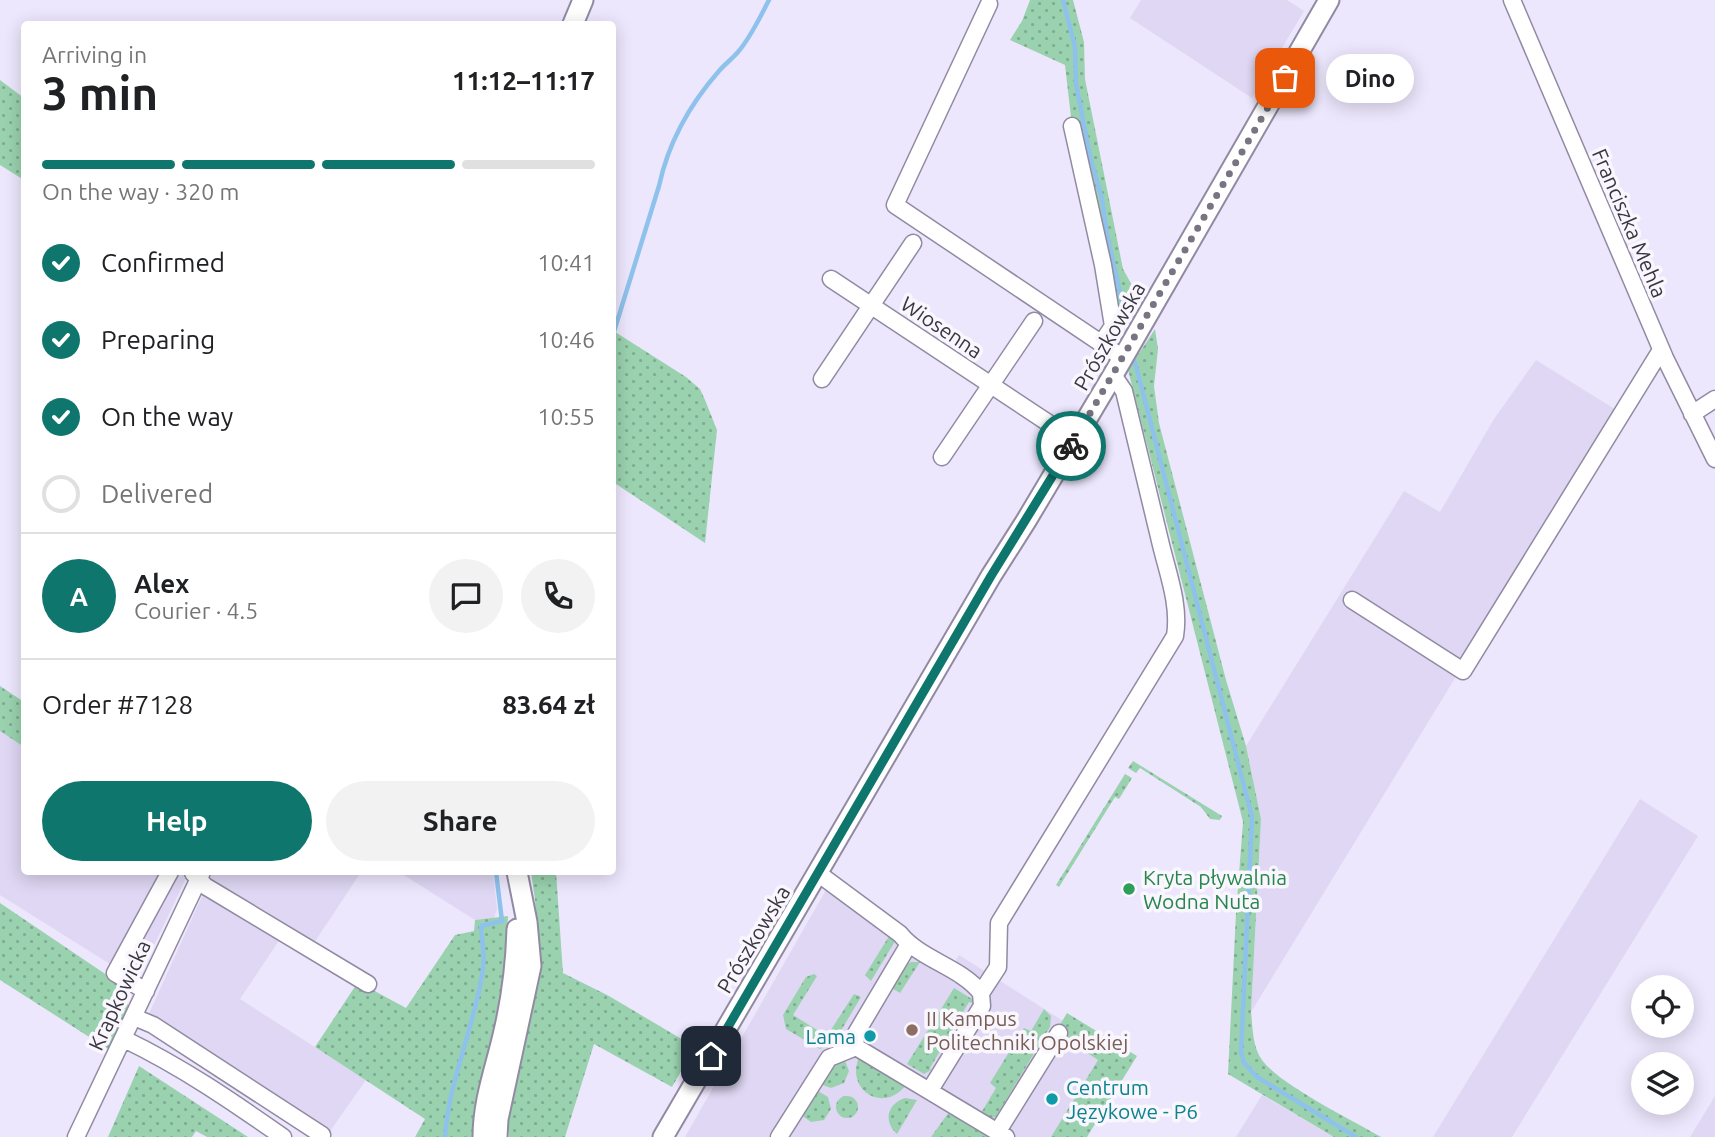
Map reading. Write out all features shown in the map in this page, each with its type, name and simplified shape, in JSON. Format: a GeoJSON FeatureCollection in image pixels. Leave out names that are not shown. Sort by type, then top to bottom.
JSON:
{"type":"FeatureCollection","features":[{"type":"Feature","properties":{"kind":"main road"},"geometry":{"type":"LineString","coordinates":[[574,21],[583,0]]}},
{"type":"Feature","properties":{"kind":"main road","name":"Prószkowska"},"geometry":{"type":"LineString","coordinates":[[663,1137],[991,576],[1118,367],[1329,0]]}},
{"type":"Feature","properties":{"kind":"main road"},"geometry":{"type":"LineString","coordinates":[[484,1137],[485,1108],[504,1032],[516,968],[518,881]]}},
{"type":"Feature","properties":{"kind":"main road"},"geometry":{"type":"LineString","coordinates":[[497,1137],[498,1119],[531,966],[527,922],[518,881]]}},
{"type":"Feature","properties":{"kind":"street","name":"Franciszka Mehla"},"geometry":{"type":"LineString","coordinates":[[1512,0],[1661,350],[1715,459]]}},
{"type":"Feature","properties":{"kind":"street"},"geometry":{"type":"LineString","coordinates":[[930,1090],[982,1006],[976,988],[998,967],[999,923],[1175,636],[1177,624],[1154,511],[1118,367],[1101,344],[895,205],[989,4]]}},
{"type":"Feature","properties":{"kind":"street"},"geometry":{"type":"LineString","coordinates":[[1072,126],[1103,265],[1113,326],[1101,344]]}},
{"type":"Feature","properties":{"kind":"street","name":"Wiosenna"},"geometry":{"type":"LineString","coordinates":[[822,379],[913,243]]}},
{"type":"Feature","properties":{"kind":"street","name":"Wiosenna"},"geometry":{"type":"LineString","coordinates":[[831,279],[1074,440]]}},
{"type":"Feature","properties":{"kind":"street","name":"Wiosenna"},"geometry":{"type":"LineString","coordinates":[[942,457],[1034,321]]}},
{"type":"Feature","properties":{"kind":"street"},"geometry":{"type":"LineString","coordinates":[[1352,600],[1463,671],[1661,350]]}},
{"type":"Feature","properties":{"kind":"street"},"geometry":{"type":"LineString","coordinates":[[1692,414],[1715,399]]}},
{"type":"Feature","properties":{"kind":"street","name":"Prószkowska"},"geometry":{"type":"LineString","coordinates":[[819,874],[900,934],[909,944],[976,988]]}},
{"type":"Feature","properties":{"kind":"street"},"geometry":{"type":"LineString","coordinates":[[146,991],[115,973],[168,875]]}},
{"type":"Feature","properties":{"kind":"street","name":"Krapkowicka"},"geometry":{"type":"LineString","coordinates":[[76,1137],[124,1039],[197,875]]}},
{"type":"Feature","properties":{"kind":"street"},"geometry":{"type":"LineString","coordinates":[[198,875],[205,886],[368,984]]}},
{"type":"Feature","properties":{"kind":"street"},"geometry":{"type":"LineString","coordinates":[[856,1047],[855,1034],[909,944]]}},
{"type":"Feature","properties":{"kind":"street"},"geometry":{"type":"LineString","coordinates":[[134,1017],[153,1025],[322,1135]]}},
{"type":"Feature","properties":{"kind":"street"},"geometry":{"type":"LineString","coordinates":[[856,1047],[1002,1134],[1059,1032]]}},
{"type":"Feature","properties":{"kind":"street"},"geometry":{"type":"LineString","coordinates":[[124,1039],[169,1060],[283,1137]]}},
{"type":"Feature","properties":{"kind":"street"},"geometry":{"type":"LineString","coordinates":[[779,1137],[829,1058],[856,1047]]}},
{"type":"Feature","properties":{"kind":"shaded area"},"geometry":{"type":"Polygon","coordinates":[[[1141,0],[1287,0],[1304,11],[1252,98],[1130,18],[1141,0]]]}},
{"type":"Feature","properties":{"kind":"shaded area"},"geometry":{"type":"Polygon","coordinates":[[[1536,360],[1621,413],[1251,1012],[1261,819],[1246,746],[1404,491],[1440,512],[1494,419],[1536,360]]]}},
{"type":"Feature","properties":{"kind":"shaded area"},"geometry":{"type":"Polygon","coordinates":[[[0,731],[21,745],[21,875],[188,875],[137,981],[0,895],[0,731]]]}},
{"type":"Feature","properties":{"kind":"shaded area"},"geometry":{"type":"Polygon","coordinates":[[[1640,799],[1698,836],[1512,1137],[1433,1137],[1640,799]]]}},
{"type":"Feature","properties":{"kind":"shaded area"},"geometry":{"type":"Polygon","coordinates":[[[212,875],[359,875],[308,952],[282,936],[240,999],[366,1080],[328,1134],[148,1016],[212,875]]]}},
{"type":"Feature","properties":{"kind":"shaded area"},"geometry":{"type":"Polygon","coordinates":[[[404,875],[493,875],[497,909],[494,918],[475,920],[404,875]]]}},
{"type":"Feature","properties":{"kind":"shaded area","name":"II Kampus Politechniki Opolskiej"},"geometry":{"type":"Polygon","coordinates":[[[834,876],[936,955],[953,965],[959,955],[1128,1062],[1082,1137],[685,1137],[834,876]]]}},
{"type":"Feature","properties":{"kind":"shaded area"},"geometry":{"type":"Polygon","coordinates":[[[1262,1095],[1334,1137],[1236,1137],[1262,1095]]]}},
{"type":"Feature","properties":{"kind":"shaded area"},"geometry":{"type":"Polygon","coordinates":[[[1715,1096],[1715,1137],[1690,1137],[1715,1096]]]}},
{"type":"Feature","properties":{"kind":"green space"},"geometry":{"type":"Polygon","coordinates":[[[1030,0],[1073,0],[1084,42],[1085,79],[1123,269],[1140,294],[1113,326],[1072,126],[1065,65],[1010,40],[1022,21],[1030,0]]]}},
{"type":"Feature","properties":{"kind":"green space"},"geometry":{"type":"Polygon","coordinates":[[[0,80],[21,96],[21,178],[0,165],[0,80]]]}},
{"type":"Feature","properties":{"kind":"green space"},"geometry":{"type":"Polygon","coordinates":[[[1155,329],[1158,349],[1154,386],[1159,423],[1226,680],[1246,746],[1261,819],[1251,1012],[1255,1043],[1262,1060],[1284,1080],[1317,1102],[1381,1137],[1334,1137],[1228,1074],[1243,822],[1128,370],[1155,329]]]}},
{"type":"Feature","properties":{"kind":"green space"},"geometry":{"type":"Polygon","coordinates":[[[616,333],[686,377],[700,389],[705,400],[717,430],[705,543],[616,484],[616,333]]]}},
{"type":"Feature","properties":{"kind":"green space"},"geometry":{"type":"Polygon","coordinates":[[[0,686],[21,700],[21,745],[0,731],[0,686]]]}},
{"type":"Feature","properties":{"kind":"green space"},"geometry":{"type":"Polygon","coordinates":[[[1133,761],[1222,816],[1220,820],[1210,819],[1201,807],[1140,768],[1136,773],[1128,768],[1133,761]]]}},
{"type":"Feature","properties":{"kind":"green space"},"geometry":{"type":"Polygon","coordinates":[[[1125,774],[1132,778],[1119,799],[1115,797],[1059,887],[1056,885],[1125,774]]]}},
{"type":"Feature","properties":{"kind":"green space"},"geometry":{"type":"Polygon","coordinates":[[[531,875],[556,875],[563,973],[609,996],[695,1047],[672,1087],[594,1044],[565,1137],[509,1137],[508,1123],[515,1083],[539,976],[531,875]]]}},
{"type":"Feature","properties":{"kind":"green space"},"geometry":{"type":"Polygon","coordinates":[[[0,903],[129,990],[123,1001],[130,1006],[108,1049],[0,980],[0,903]]]}},
{"type":"Feature","properties":{"kind":"green space"},"geometry":{"type":"Polygon","coordinates":[[[508,916],[505,986],[480,1091],[473,1137],[415,1137],[425,1119],[315,1047],[358,982],[406,1008],[455,935],[474,931],[475,920],[508,916]]]}},
{"type":"Feature","properties":{"kind":"green space"},"geometry":{"type":"Polygon","coordinates":[[[891,933],[897,938],[871,981],[865,975],[891,933]]]}},
{"type":"Feature","properties":{"kind":"green space"},"geometry":{"type":"Polygon","coordinates":[[[911,962],[920,962],[900,993],[890,987],[904,966],[911,962]]]}},
{"type":"Feature","properties":{"kind":"green space"},"geometry":{"type":"Polygon","coordinates":[[[814,974],[817,976],[793,1015],[827,1036],[854,994],[861,997],[836,1039],[820,1049],[786,1029],[783,1015],[806,977],[814,974]]]}},
{"type":"Feature","properties":{"kind":"green space"},"geometry":{"type":"Polygon","coordinates":[[[954,988],[972,999],[972,1003],[969,1002],[931,1070],[924,1074],[907,1064],[954,988]]]}},
{"type":"Feature","properties":{"kind":"green space"},"geometry":{"type":"Polygon","coordinates":[[[1044,1009],[1051,1016],[1050,1027],[997,1115],[999,1117],[989,1118],[981,1113],[996,1088],[990,1083],[1024,1028],[1031,1031],[1044,1009]]]}},
{"type":"Feature","properties":{"kind":"green space"},"geometry":{"type":"Polygon","coordinates":[[[1067,1013],[1137,1056],[1087,1137],[1051,1137],[1098,1060],[1062,1036],[1058,1028],[1067,1013]]]}},
{"type":"Feature","properties":{"kind":"green space"},"geometry":{"type":"Polygon","coordinates":[[[859,1057],[906,1085],[897,1094],[887,1098],[869,1095],[857,1080],[859,1057]]]}},
{"type":"Feature","properties":{"kind":"green space"},"geometry":{"type":"Polygon","coordinates":[[[844,1058],[849,1071],[844,1083],[831,1088],[820,1084],[831,1067],[844,1058]]]}},
{"type":"Feature","properties":{"kind":"green space"},"geometry":{"type":"Polygon","coordinates":[[[139,1066],[248,1137],[207,1137],[196,1131],[192,1137],[108,1137],[139,1066]]]}},
{"type":"Feature","properties":{"kind":"green space"},"geometry":{"type":"Polygon","coordinates":[[[816,1090],[828,1097],[831,1109],[824,1120],[811,1122],[801,1115],[816,1090]]]}},
{"type":"Feature","properties":{"kind":"green space"},"geometry":{"type":"Polygon","coordinates":[[[843,1096],[851,1096],[858,1103],[858,1111],[851,1118],[843,1118],[836,1111],[836,1103],[843,1096]]]}},
{"type":"Feature","properties":{"kind":"green space"},"geometry":{"type":"Polygon","coordinates":[[[905,1098],[917,1100],[897,1134],[890,1124],[889,1113],[894,1104],[905,1098]]]}},
{"type":"Feature","properties":{"kind":"green space"},"geometry":{"type":"Polygon","coordinates":[[[949,1112],[990,1137],[931,1137],[949,1112]]]}},
{"type":"Feature","properties":{"kind":"waterway"},"geometry":{"type":"LineString","coordinates":[[616,325],[663,170],[681,125],[719,71],[747,40],[769,0]]}},
{"type":"Feature","properties":{"kind":"waterway"},"geometry":{"type":"LineString","coordinates":[[1063,0],[1075,47],[1076,84],[1090,156],[1102,199],[1126,320]]}},
{"type":"Feature","properties":{"kind":"waterway"},"geometry":{"type":"LineString","coordinates":[[1135,362],[1252,817],[1241,1052],[1244,1063],[1257,1077],[1356,1137]]}},
{"type":"Feature","properties":{"kind":"waterway"},"geometry":{"type":"LineString","coordinates":[[445,1137],[447,1115],[483,969],[481,926],[502,921],[496,875]]}},
{"type":"Feature","properties":{"kind":"way so far"},"geometry":{"type":"LineString","coordinates":[[1071,446],[1285,78]]}},
{"type":"Feature","properties":{"kind":"place","name":"Dino"},"geometry":{"type":"Point","coordinates":[1285,78]}},
{"type":"Feature","properties":{"kind":"place","name":"Kryta pływalnia Wodna Nuta"},"geometry":{"type":"Point","coordinates":[1129,889]}},
{"type":"Feature","properties":{"kind":"place","name":"II Kampus Politechniki Opolskiej"},"geometry":{"type":"Point","coordinates":[912,1030]}},
{"type":"Feature","properties":{"kind":"place","name":"Lama"},"geometry":{"type":"Point","coordinates":[870,1036]}},
{"type":"Feature","properties":{"kind":"place","name":"Centrum Językowe - P6"},"geometry":{"type":"Point","coordinates":[1052,1099]}},
{"type":"Feature","properties":{"kind":"route"},"geometry":{"type":"LineString","coordinates":[[711,1056],[991,576],[1071,446]]}}]}
